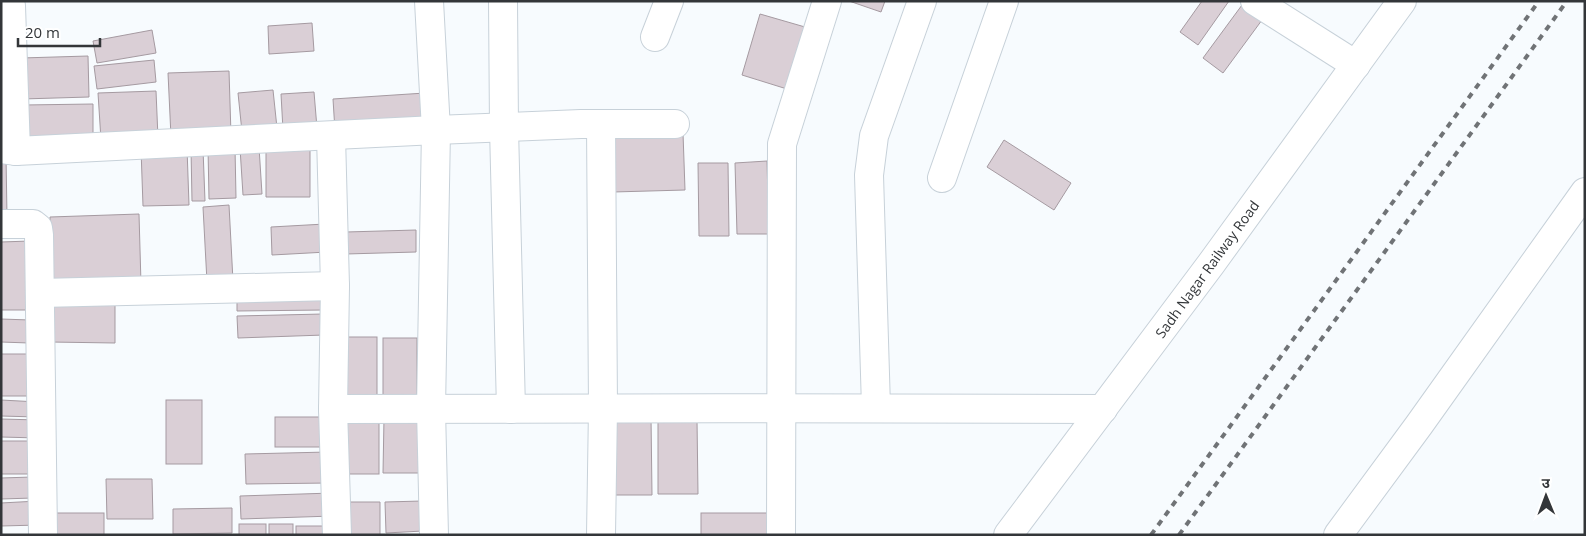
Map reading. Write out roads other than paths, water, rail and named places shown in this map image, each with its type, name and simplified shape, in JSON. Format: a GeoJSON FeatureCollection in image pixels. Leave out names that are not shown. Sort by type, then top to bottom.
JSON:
{"type":"FeatureCollection","features":[{"type":"Feature","properties":{"kind":"street"},"geometry":{"type":"LineString","coordinates":[[429,1],[436,130],[431,409],[434,535]]}},
{"type":"Feature","properties":{"kind":"street"},"geometry":{"type":"LineString","coordinates":[[503,1],[511,409]]}},
{"type":"Feature","properties":{"kind":"street"},"geometry":{"type":"LineString","coordinates":[[656,37],[669,1]]}},
{"type":"Feature","properties":{"kind":"street"},"geometry":{"type":"LineString","coordinates":[[781,535],[782,144],[827,1]]}},
{"type":"Feature","properties":{"kind":"street"},"geometry":{"type":"LineString","coordinates":[[876,407],[870,155],[874,136],[922,1]]}},
{"type":"Feature","properties":{"kind":"street"},"geometry":{"type":"LineString","coordinates":[[942,178],[1004,1]]}},
{"type":"Feature","properties":{"kind":"street"},"geometry":{"type":"LineString","coordinates":[[1254,1],[1356,65]]}},
{"type":"Feature","properties":{"kind":"street","name":"Sadh Nagar Railway Road"},"geometry":{"type":"LineString","coordinates":[[1008,535],[1211,264],[1402,1]]}},
{"type":"Feature","properties":{"kind":"street"},"geometry":{"type":"LineString","coordinates":[[11,6],[9,150],[436,130],[601,124],[675,124]]}},
{"type":"Feature","properties":{"kind":"street"},"geometry":{"type":"LineString","coordinates":[[601,124],[604,408],[601,535]]}},
{"type":"Feature","properties":{"kind":"street"},"geometry":{"type":"LineString","coordinates":[[331,136],[335,286],[333,409],[336,535]]}},
{"type":"Feature","properties":{"kind":"street"},"geometry":{"type":"LineString","coordinates":[[1338,535],[1585,192]]}},
{"type":"Feature","properties":{"kind":"street"},"geometry":{"type":"LineString","coordinates":[[1,224],[27,223],[34,224],[38,228],[43,535]]}},
{"type":"Feature","properties":{"kind":"street"},"geometry":{"type":"LineString","coordinates":[[40,293],[335,286]]}},
{"type":"Feature","properties":{"kind":"street"},"geometry":{"type":"LineString","coordinates":[[333,409],[782,409],[876,407],[1102,409]]}},
{"type":"Feature","properties":{"kind":"railway"},"geometry":{"type":"LineString","coordinates":[[1151,535],[1539,1]]}},
{"type":"Feature","properties":{"kind":"railway"},"geometry":{"type":"LineString","coordinates":[[1179,535],[1567,1]]}}]}
